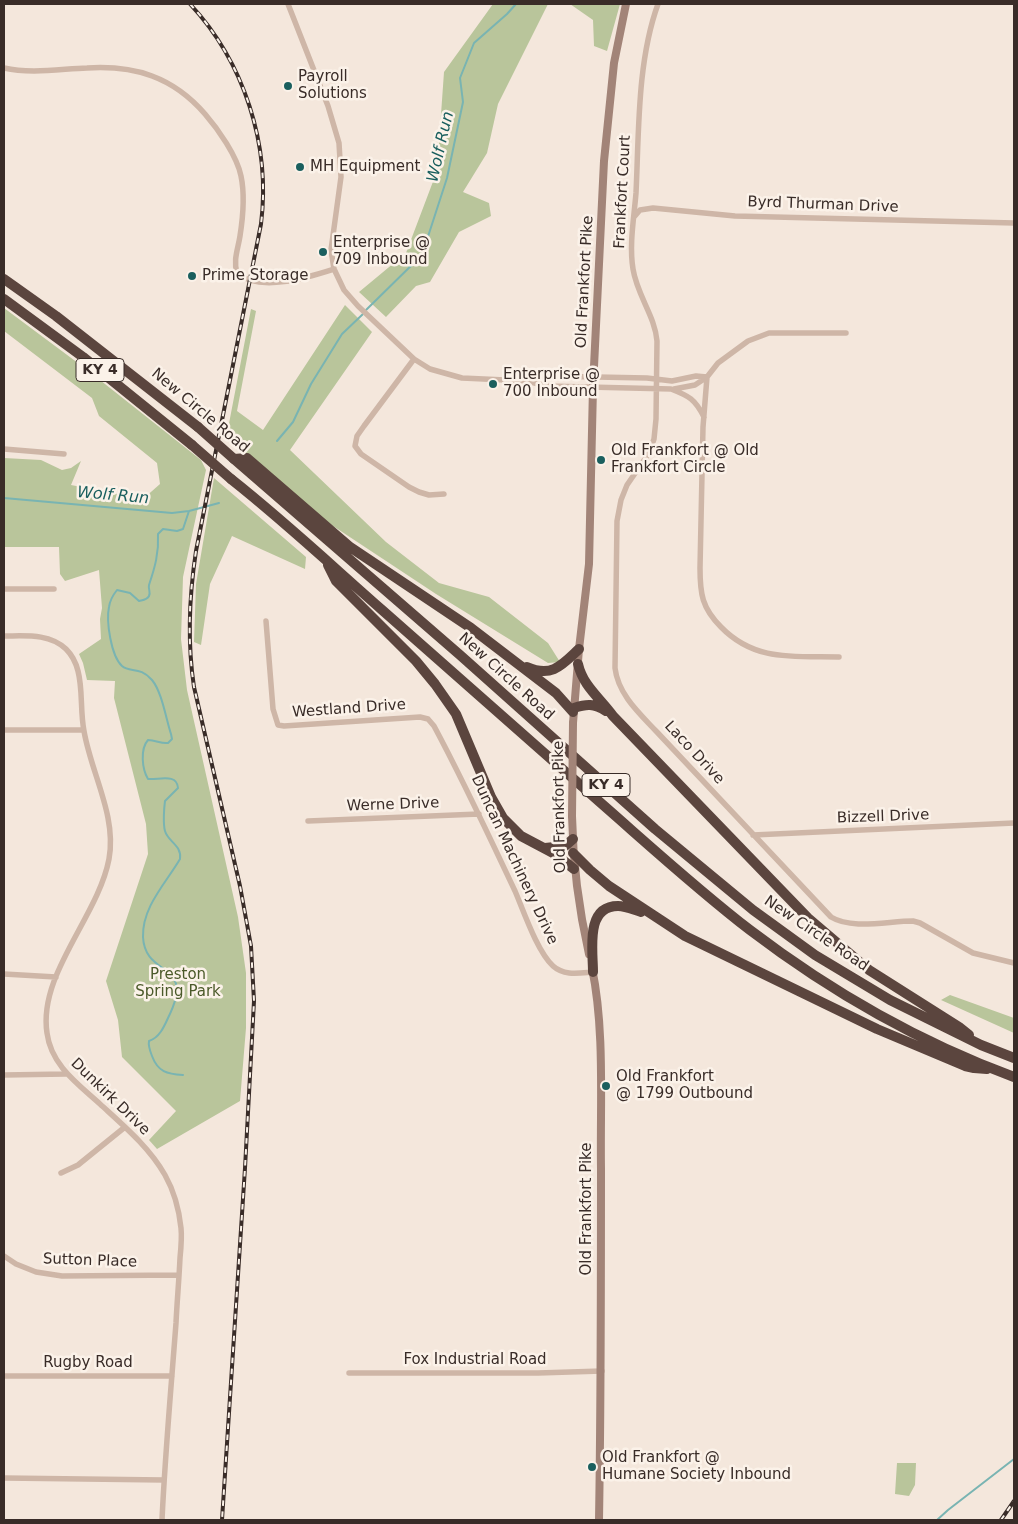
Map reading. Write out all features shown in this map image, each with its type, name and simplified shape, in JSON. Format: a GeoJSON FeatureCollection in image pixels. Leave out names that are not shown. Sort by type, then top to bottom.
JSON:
{"type":"FeatureCollection","features":[{"type":"Feature","properties":{"kind":"highway","name":"New Circle Road"},"geometry":{"type":"LineString","coordinates":[[4,279],[56,316],[198,427],[655,829],[753,910],[815,955],[890,1000],[981,1045],[1014,1058]]}},
{"type":"Feature","properties":{"kind":"highway","name":"New Circle Road"},"geometry":{"type":"LineString","coordinates":[[4,299],[83,357],[192,444],[674,867],[750,930],[819,978],[916,1035],[1014,1077]]}},
{"type":"Feature","properties":{"kind":"highway"},"geometry":{"type":"LineString","coordinates":[[234,459],[247,458],[350,547],[471,628],[519,663],[556,693],[573,714],[582,705],[595,704],[613,716]]}},
{"type":"Feature","properties":{"kind":"highway"},"geometry":{"type":"LineString","coordinates":[[325,560],[336,581],[416,661],[436,684],[456,714],[500,815],[521,836],[558,856],[574,869]]}},
{"type":"Feature","properties":{"kind":"highway"},"geometry":{"type":"LineString","coordinates":[[519,663],[536,671],[546,672],[562,665],[579,649]]}},
{"type":"Feature","properties":{"kind":"highway"},"geometry":{"type":"LineString","coordinates":[[578,664],[580,676],[613,716],[820,929],[869,970],[959,1027],[981,1045]]}},
{"type":"Feature","properties":{"kind":"highway"},"geometry":{"type":"LineString","coordinates":[[544,848],[565,846],[573,840]]}},
{"type":"Feature","properties":{"kind":"highway"},"geometry":{"type":"LineString","coordinates":[[573,853],[609,886],[685,936],[877,1029],[965,1066],[996,1070]]}},
{"type":"Feature","properties":{"kind":"highway"},"geometry":{"type":"LineString","coordinates":[[593,972],[593,926],[598,916],[603,911],[616,906],[650,913]]}},
{"type":"Feature","properties":{"kind":"main road","name":"Old Frankfort Pike"},"geometry":{"type":"LineString","coordinates":[[599,1520],[602,1371],[599,1026],[593,972],[578,899],[574,869],[572,816],[573,714],[589,564],[593,387],[607,122],[614,63],[626,4]]}},
{"type":"Feature","properties":{"kind":"street"},"geometry":{"type":"LineString","coordinates":[[288,4],[328,106],[339,143],[341,177],[331,250],[334,269],[344,290],[359,307],[414,359],[430,369],[462,378],[528,381],[546,386],[671,389],[694,384],[707,377],[718,363],[748,341],[770,333],[846,333]]}},
{"type":"Feature","properties":{"kind":"street","name":"Frankfort Court"},"geometry":{"type":"LineString","coordinates":[[657,388],[656,330],[637,285],[632,266],[645,60],[649,33],[658,4]]}},
{"type":"Feature","properties":{"kind":"street"},"geometry":{"type":"LineString","coordinates":[[4,68],[26,71],[122,68],[150,74],[176,86],[195,102],[212,122],[231,151],[241,173],[244,192],[240,234],[235,260],[237,273],[247,279],[291,282],[334,269]]}},
{"type":"Feature","properties":{"kind":"street","name":"Byrd Thurman Drive"},"geometry":{"type":"LineString","coordinates":[[634,217],[640,210],[653,208],[735,216],[1014,223]]}},
{"type":"Feature","properties":{"kind":"street"},"geometry":{"type":"LineString","coordinates":[[414,359],[357,436],[355,446],[361,454],[409,487],[429,495],[444,494]]}},
{"type":"Feature","properties":{"kind":"street"},"geometry":{"type":"LineString","coordinates":[[528,381],[546,376],[672,381],[696,376],[707,377]]}},
{"type":"Feature","properties":{"kind":"street"},"geometry":{"type":"LineString","coordinates":[[707,377],[704,417],[700,591],[707,609],[715,622],[730,637],[755,651],[773,655],[839,656]]}},
{"type":"Feature","properties":{"kind":"street","name":"Laco Drive"},"geometry":{"type":"LineString","coordinates":[[657,388],[654,439],[649,453],[627,485],[619,506],[617,521],[616,674],[622,690],[630,703],[822,908],[838,922],[855,924],[912,921],[920,923],[974,953],[1014,963]]}},
{"type":"Feature","properties":{"kind":"street"},"geometry":{"type":"LineString","coordinates":[[671,389],[688,396],[698,405],[704,417]]}},
{"type":"Feature","properties":{"kind":"street"},"geometry":{"type":"LineString","coordinates":[[4,449],[64,454]]}},
{"type":"Feature","properties":{"kind":"street"},"geometry":{"type":"LineString","coordinates":[[4,589],[54,589]]}},
{"type":"Feature","properties":{"kind":"street","name":"Westland Drive"},"geometry":{"type":"LineString","coordinates":[[266,621],[273,709],[278,725],[420,717],[428,719],[434,726]]}},
{"type":"Feature","properties":{"kind":"street","name":"Dunkirk Drive"},"geometry":{"type":"LineString","coordinates":[[4,636],[43,637],[53,640],[73,657],[78,670],[83,730],[108,822],[109,859],[97,894],[56,977],[46,1011],[46,1025],[51,1049],[57,1062],[66,1074],[148,1150],[157,1162],[173,1192],[179,1211],[181,1230],[179,1275],[162,1520]]}},
{"type":"Feature","properties":{"kind":"street","name":"Duncan Machinery Drive"},"geometry":{"type":"LineString","coordinates":[[434,726],[479,814],[530,927],[547,959],[561,972],[570,974],[593,972]]}},
{"type":"Feature","properties":{"kind":"street"},"geometry":{"type":"LineString","coordinates":[[4,730],[83,730]]}},
{"type":"Feature","properties":{"kind":"street","name":"Werne Drive"},"geometry":{"type":"LineString","coordinates":[[308,822],[479,814]]}},
{"type":"Feature","properties":{"kind":"street","name":"Bizzell Drive"},"geometry":{"type":"LineString","coordinates":[[753,835],[1014,823]]}},
{"type":"Feature","properties":{"kind":"street"},"geometry":{"type":"LineString","coordinates":[[4,974],[56,977]]}},
{"type":"Feature","properties":{"kind":"street"},"geometry":{"type":"LineString","coordinates":[[4,1075],[66,1074]]}},
{"type":"Feature","properties":{"kind":"street"},"geometry":{"type":"LineString","coordinates":[[61,1173],[78,1165],[125,1127]]}},
{"type":"Feature","properties":{"kind":"street","name":"Sutton Place"},"geometry":{"type":"LineString","coordinates":[[4,1256],[16,1264],[36,1272],[62,1276],[179,1275]]}},
{"type":"Feature","properties":{"kind":"street","name":"Fox Industrial Road"},"geometry":{"type":"LineString","coordinates":[[349,1373],[602,1371]]}},
{"type":"Feature","properties":{"kind":"street","name":"Rugby Road"},"geometry":{"type":"LineString","coordinates":[[4,1376],[172,1376]]}},
{"type":"Feature","properties":{"kind":"street"},"geometry":{"type":"LineString","coordinates":[[4,1478],[164,1480]]}},
{"type":"Feature","properties":{"kind":"green space"},"geometry":{"type":"Polygon","coordinates":[[[493,4],[548,4],[498,104],[487,153],[463,192],[489,203],[491,216],[459,232],[430,282],[416,286],[386,317],[359,292],[406,253],[437,171],[444,72],[493,4]]]}},
{"type":"Feature","properties":{"kind":"green space"},"geometry":{"type":"Polygon","coordinates":[[[570,4],[620,4],[607,51],[594,46],[593,20],[570,4]]]}},
{"type":"Feature","properties":{"kind":"green space"},"geometry":{"type":"Polygon","coordinates":[[[345,305],[372,332],[290,450],[386,542],[439,583],[489,597],[548,643],[560,662],[548,663],[436,594],[321,518],[226,439],[251,309],[256,311],[237,411],[263,430],[345,305]]]}},
{"type":"Feature","properties":{"kind":"green space","name":"Preston Spring Park"},"geometry":{"type":"Polygon","coordinates":[[[4,308],[86,369],[201,460],[206,470],[183,577],[181,639],[187,690],[238,917],[246,973],[246,1028],[240,1101],[157,1149],[149,1140],[176,1111],[122,1057],[118,1020],[106,981],[148,854],[146,824],[114,698],[115,681],[87,680],[79,654],[101,639],[100,619],[102,608],[99,570],[65,581],[60,574],[59,547],[4,547],[4,458],[41,460],[62,470],[71,468],[81,461],[71,485],[143,499],[160,484],[157,463],[99,416],[92,398],[4,331],[4,308]]]}},
{"type":"Feature","properties":{"kind":"green space"},"geometry":{"type":"Polygon","coordinates":[[[214,478],[306,557],[305,569],[232,536],[210,584],[201,645],[194,642],[196,584],[214,478]]]}},
{"type":"Feature","properties":{"kind":"green space"},"geometry":{"type":"Polygon","coordinates":[[[950,995],[1014,1018],[1014,1033],[941,1000],[950,995]]]}},
{"type":"Feature","properties":{"kind":"green space"},"geometry":{"type":"Polygon","coordinates":[[[897,1463],[916,1463],[915,1485],[909,1496],[895,1494],[897,1463]]]}},
{"type":"Feature","properties":{"kind":"waterway","name":"Wolf Run"},"geometry":{"type":"LineString","coordinates":[[366,310],[422,255],[447,178],[463,102],[460,78],[474,43],[516,4]]}},
{"type":"Feature","properties":{"kind":"waterway","name":"Wolf Run"},"geometry":{"type":"LineString","coordinates":[[277,441],[293,422],[311,384],[342,334],[363,314]]}},
{"type":"Feature","properties":{"kind":"waterway","name":"Wolf Run"},"geometry":{"type":"LineString","coordinates":[[4,498],[172,513],[189,511],[219,503]]}},
{"type":"Feature","properties":{"kind":"waterway"},"geometry":{"type":"LineString","coordinates":[[183,1075],[168,1073],[160,1069],[154,1061],[150,1050],[149,1041],[153,1040],[165,1025],[175,1000],[177,987],[173,978],[152,959],[146,950],[143,937],[146,916],[151,905],[180,859],[179,850],[167,835],[164,824],[165,801],[178,788],[177,783],[167,778],[148,779],[143,765],[143,754],[148,740],[168,743],[172,739],[161,698],[152,680],[139,671],[125,668],[118,661],[110,638],[108,613],[109,604],[117,590],[130,593],[139,601],[145,600],[148,597],[157,554],[158,534],[163,529],[177,531],[183,529],[189,511]]}},
{"type":"Feature","properties":{"kind":"waterway"},"geometry":{"type":"LineString","coordinates":[[937,1520],[1014,1459]]}},
{"type":"Feature","properties":{"kind":"railway"},"geometry":{"type":"LineString","coordinates":[[190,4],[209,27],[225,52],[239,78],[250,106],[262,164],[263,194],[261,224],[196,551],[190,619],[190,653],[194,687],[240,886],[251,946],[254,1001],[222,1520]]}},
{"type":"Feature","properties":{"kind":"railway"},"geometry":{"type":"LineString","coordinates":[[1001,1520],[1014,1501]]}},
{"type":"Feature","properties":{"kind":"place","name":"Payroll Solutions"},"geometry":{"type":"Point","coordinates":[288,86]}},
{"type":"Feature","properties":{"kind":"place","name":"MH Equipment"},"geometry":{"type":"Point","coordinates":[300,167]}},
{"type":"Feature","properties":{"kind":"place","name":"Enterprise @ 709 Inbound"},"geometry":{"type":"Point","coordinates":[323,252]}},
{"type":"Feature","properties":{"kind":"place","name":"Prime Storage"},"geometry":{"type":"Point","coordinates":[192,276]}},
{"type":"Feature","properties":{"kind":"place","name":"Enterprise @ 700 Inbound"},"geometry":{"type":"Point","coordinates":[493,384]}},
{"type":"Feature","properties":{"kind":"place","name":"Old Frankfort @ Old Frankfort Circle"},"geometry":{"type":"Point","coordinates":[601,460]}},
{"type":"Feature","properties":{"kind":"place","name":"Old Frankfort @ 1799 Outbound"},"geometry":{"type":"Point","coordinates":[606,1086]}},
{"type":"Feature","properties":{"kind":"place","name":"Old Frankfort @ Humane Society Inbound"},"geometry":{"type":"Point","coordinates":[592,1467]}}]}
